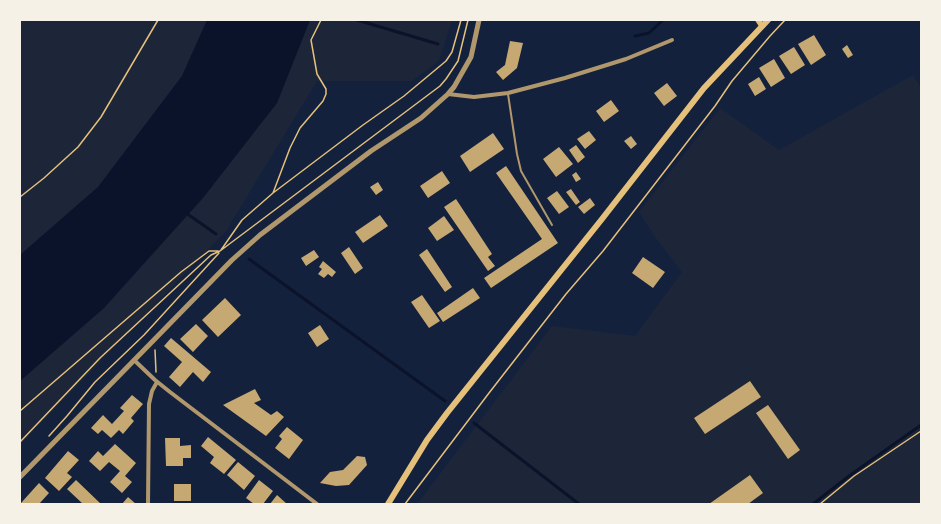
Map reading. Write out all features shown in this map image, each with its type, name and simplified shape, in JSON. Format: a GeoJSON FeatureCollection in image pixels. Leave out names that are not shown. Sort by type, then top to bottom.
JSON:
{"type":"FeatureCollection","features":[{"type":"Feature","properties":{"kind":"main road"},"geometry":{"type":"LineString","coordinates":[[758,20],[762,26]]}},
{"type":"Feature","properties":{"kind":"main road"},"geometry":{"type":"LineString","coordinates":[[388,504],[427,440],[447,413],[602,219],[704,88],[768,20]]}},
{"type":"Feature","properties":{"kind":"street"},"geometry":{"type":"LineString","coordinates":[[20,477],[221,270],[260,235],[371,151],[421,118],[448,94],[454,87],[471,57],[479,20]]}},
{"type":"Feature","properties":{"kind":"street"},"geometry":{"type":"LineString","coordinates":[[448,94],[474,98],[508,93],[565,78],[626,59],[672,40]]}},
{"type":"Feature","properties":{"kind":"street"},"geometry":{"type":"LineString","coordinates":[[134,360],[156,381],[317,504]]}},
{"type":"Feature","properties":{"kind":"street"},"geometry":{"type":"LineString","coordinates":[[148,504],[149,404],[156,381]]}},
{"type":"Feature","properties":{"kind":"lane"},"geometry":{"type":"LineString","coordinates":[[508,93],[521,172],[552,225]]}},
{"type":"Feature","properties":{"kind":"path"},"geometry":{"type":"LineString","coordinates":[[20,197],[44,178],[78,147],[101,117],[158,20]]}},
{"type":"Feature","properties":{"kind":"path"},"geometry":{"type":"LineString","coordinates":[[273,193],[290,148],[300,128],[323,101],[326,94],[326,89],[317,74],[311,40],[321,20]]}},
{"type":"Feature","properties":{"kind":"path"},"geometry":{"type":"LineString","coordinates":[[46,438],[67,416],[94,382],[144,334],[220,251],[242,220],[273,193],[362,125],[404,96],[446,61],[452,52],[461,20]]}},
{"type":"Feature","properties":{"kind":"path"},"geometry":{"type":"LineString","coordinates":[[20,442],[100,358],[211,255],[220,251],[440,86],[458,61],[468,20]]}},
{"type":"Feature","properties":{"kind":"path"},"geometry":{"type":"LineString","coordinates":[[405,504],[566,294],[603,251],[711,112],[732,81],[785,20]]}},
{"type":"Feature","properties":{"kind":"path"},"geometry":{"type":"LineString","coordinates":[[20,411],[181,272],[209,251],[220,251]]}},
{"type":"Feature","properties":{"kind":"path"},"geometry":{"type":"LineString","coordinates":[[151,342],[155,348],[156,381]]}},
{"type":"Feature","properties":{"kind":"path"},"geometry":{"type":"LineString","coordinates":[[820,504],[854,476],[921,431]]}},
{"type":"Feature","properties":{"kind":"shaded area"},"geometry":{"type":"Polygon","coordinates":[[[20,20],[207,20],[182,76],[98,187],[20,255],[20,20]]]}},
{"type":"Feature","properties":{"kind":"shaded area"},"geometry":{"type":"Polygon","coordinates":[[[207,20],[310,20],[277,103],[203,198],[104,308],[20,381],[20,255],[98,187],[182,76],[207,20]]]}},
{"type":"Feature","properties":{"kind":"shaded area"},"geometry":{"type":"Polygon","coordinates":[[[310,20],[452,20],[439,61],[412,81],[317,81],[226,231],[20,445],[20,381],[104,308],[277,103],[310,20]]]}},
{"type":"Feature","properties":{"kind":"shaded area"},"geometry":{"type":"Polygon","coordinates":[[[913,75],[921,88],[921,504],[417,504],[552,326],[635,336],[682,272],[655,237],[639,212],[720,108],[779,150],[913,75]]]}},
{"type":"Feature","properties":{"kind":"building"},"geometry":{"type":"Polygon","coordinates":[[[814,35],[826,55],[811,65],[798,44],[814,35]]]}},
{"type":"Feature","properties":{"kind":"building"},"geometry":{"type":"Polygon","coordinates":[[[510,41],[523,43],[517,68],[503,80],[496,72],[505,65],[510,41]]]}},
{"type":"Feature","properties":{"kind":"building"},"geometry":{"type":"Polygon","coordinates":[[[847,45],[853,55],[848,58],[842,49],[847,45]]]}},
{"type":"Feature","properties":{"kind":"building"},"geometry":{"type":"Polygon","coordinates":[[[794,47],[805,65],[791,74],[779,56],[794,47]]]}},
{"type":"Feature","properties":{"kind":"building"},"geometry":{"type":"Polygon","coordinates":[[[774,59],[785,78],[771,87],[759,68],[774,59]]]}},
{"type":"Feature","properties":{"kind":"building"},"geometry":{"type":"Polygon","coordinates":[[[759,77],[766,89],[755,96],[748,84],[759,77]]]}},
{"type":"Feature","properties":{"kind":"building"},"geometry":{"type":"Polygon","coordinates":[[[667,83],[677,96],[664,106],[654,93],[667,83]]]}},
{"type":"Feature","properties":{"kind":"building"},"geometry":{"type":"Polygon","coordinates":[[[611,100],[619,111],[604,122],[596,111],[611,100]]]}},
{"type":"Feature","properties":{"kind":"building"},"geometry":{"type":"Polygon","coordinates":[[[589,131],[596,140],[585,149],[577,139],[589,131]]]}},
{"type":"Feature","properties":{"kind":"building"},"geometry":{"type":"Polygon","coordinates":[[[493,133],[504,149],[470,172],[460,156],[493,133]]]}},
{"type":"Feature","properties":{"kind":"building"},"geometry":{"type":"Polygon","coordinates":[[[631,136],[637,144],[631,149],[624,141],[631,136]]]}},
{"type":"Feature","properties":{"kind":"building"},"geometry":{"type":"Polygon","coordinates":[[[576,145],[585,157],[578,163],[569,150],[576,145]]]}},
{"type":"Feature","properties":{"kind":"building"},"geometry":{"type":"Polygon","coordinates":[[[559,147],[573,164],[556,177],[543,159],[559,147]]]}},
{"type":"Feature","properties":{"kind":"building"},"geometry":{"type":"Polygon","coordinates":[[[506,166],[558,243],[491,288],[484,278],[542,239],[496,173],[506,166]]]}},
{"type":"Feature","properties":{"kind":"building"},"geometry":{"type":"Polygon","coordinates":[[[442,171],[450,183],[428,198],[420,186],[442,171]]]}},
{"type":"Feature","properties":{"kind":"building"},"geometry":{"type":"Polygon","coordinates":[[[576,172],[581,179],[576,182],[572,175],[576,172]]]}},
{"type":"Feature","properties":{"kind":"building"},"geometry":{"type":"Polygon","coordinates":[[[378,182],[383,190],[376,195],[370,187],[378,182]]]}},
{"type":"Feature","properties":{"kind":"building"},"geometry":{"type":"Polygon","coordinates":[[[571,189],[580,202],[576,205],[566,192],[571,189]]]}},
{"type":"Feature","properties":{"kind":"building"},"geometry":{"type":"Polygon","coordinates":[[[557,191],[569,207],[559,214],[547,198],[557,191]]]}},
{"type":"Feature","properties":{"kind":"building"},"geometry":{"type":"Polygon","coordinates":[[[590,198],[595,205],[584,214],[578,207],[590,198]]]}},
{"type":"Feature","properties":{"kind":"building"},"geometry":{"type":"Polygon","coordinates":[[[456,199],[492,254],[488,257],[495,266],[488,271],[444,207],[456,199]]]}},
{"type":"Feature","properties":{"kind":"building"},"geometry":{"type":"Polygon","coordinates":[[[380,215],[388,226],[363,243],[355,232],[380,215]]]}},
{"type":"Feature","properties":{"kind":"building"},"geometry":{"type":"Polygon","coordinates":[[[444,216],[454,230],[437,241],[428,228],[444,216]]]}},
{"type":"Feature","properties":{"kind":"building"},"geometry":{"type":"Polygon","coordinates":[[[349,247],[363,268],[355,274],[341,253],[349,247]]]}},
{"type":"Feature","properties":{"kind":"building"},"geometry":{"type":"Polygon","coordinates":[[[427,249],[452,287],[445,292],[419,255],[427,249]]]}},
{"type":"Feature","properties":{"kind":"building"},"geometry":{"type":"Polygon","coordinates":[[[314,250],[319,257],[306,266],[301,258],[314,250]]]}},
{"type":"Feature","properties":{"kind":"building"},"geometry":{"type":"Polygon","coordinates":[[[643,257],[665,272],[653,288],[632,273],[643,257]]]}},
{"type":"Feature","properties":{"kind":"building"},"geometry":{"type":"Polygon","coordinates":[[[323,261],[336,272],[332,277],[328,274],[324,278],[318,274],[322,269],[319,267],[323,261]]]}},
{"type":"Feature","properties":{"kind":"building"},"geometry":{"type":"Polygon","coordinates":[[[473,288],[480,298],[443,322],[437,313],[473,288]]]}},
{"type":"Feature","properties":{"kind":"building"},"geometry":{"type":"Polygon","coordinates":[[[422,295],[440,321],[429,328],[411,302],[422,295]]]}},
{"type":"Feature","properties":{"kind":"building"},"geometry":{"type":"Polygon","coordinates":[[[225,298],[241,315],[218,337],[202,320],[225,298]]]}},
{"type":"Feature","properties":{"kind":"building"},"geometry":{"type":"Polygon","coordinates":[[[196,324],[208,336],[193,352],[180,339],[196,324]]]}},
{"type":"Feature","properties":{"kind":"building"},"geometry":{"type":"Polygon","coordinates":[[[320,325],[329,339],[317,347],[308,333],[320,325]]]}},
{"type":"Feature","properties":{"kind":"building"},"geometry":{"type":"Polygon","coordinates":[[[171,338],[211,372],[203,382],[193,372],[180,387],[169,377],[182,362],[164,346],[171,338]]]}},
{"type":"Feature","properties":{"kind":"building"},"geometry":{"type":"Polygon","coordinates":[[[750,381],[761,397],[705,434],[694,418],[750,381]]]}},
{"type":"Feature","properties":{"kind":"building"},"geometry":{"type":"Polygon","coordinates":[[[255,389],[261,400],[254,403],[271,415],[277,411],[284,417],[266,436],[223,405],[255,389]]]}},
{"type":"Feature","properties":{"kind":"building"},"geometry":{"type":"Polygon","coordinates":[[[132,395],[143,404],[131,418],[134,421],[123,434],[119,430],[111,438],[102,430],[98,434],[91,428],[103,415],[112,424],[124,411],[120,408],[132,395]]]}},
{"type":"Feature","properties":{"kind":"building"},"geometry":{"type":"Polygon","coordinates":[[[768,405],[800,450],[788,459],[756,413],[768,405]]]}},
{"type":"Feature","properties":{"kind":"building"},"geometry":{"type":"Polygon","coordinates":[[[287,427],[303,440],[289,459],[275,448],[282,439],[279,436],[287,427]]]}},
{"type":"Feature","properties":{"kind":"building"},"geometry":{"type":"Polygon","coordinates":[[[208,437],[236,460],[224,474],[210,463],[214,457],[201,446],[208,437]]]}},
{"type":"Feature","properties":{"kind":"building"},"geometry":{"type":"Polygon","coordinates":[[[165,438],[180,438],[180,446],[191,445],[191,458],[183,458],[183,466],[166,466],[165,438]]]}},
{"type":"Feature","properties":{"kind":"building"},"geometry":{"type":"Polygon","coordinates":[[[115,444],[136,463],[125,476],[132,482],[122,493],[110,482],[120,471],[109,462],[100,471],[89,461],[98,451],[103,456],[115,444]]]}},
{"type":"Feature","properties":{"kind":"building"},"geometry":{"type":"Polygon","coordinates":[[[68,451],[79,460],[67,473],[72,477],[59,491],[45,478],[68,451]]]}},
{"type":"Feature","properties":{"kind":"building"},"geometry":{"type":"Polygon","coordinates":[[[357,456],[365,457],[367,465],[349,485],[336,486],[320,483],[330,472],[343,470],[357,456]]]}},
{"type":"Feature","properties":{"kind":"building"},"geometry":{"type":"Polygon","coordinates":[[[238,462],[255,476],[244,490],[227,475],[238,462]]]}},
{"type":"Feature","properties":{"kind":"building"},"geometry":{"type":"Polygon","coordinates":[[[750,475],[763,493],[748,504],[709,504],[750,475]]]}},
{"type":"Feature","properties":{"kind":"building"},"geometry":{"type":"Polygon","coordinates":[[[76,480],[101,504],[83,504],[67,489],[76,480]]]}},
{"type":"Feature","properties":{"kind":"building"},"geometry":{"type":"Polygon","coordinates":[[[259,480],[273,491],[263,504],[254,504],[246,498],[259,480]]]}},
{"type":"Feature","properties":{"kind":"building"},"geometry":{"type":"Polygon","coordinates":[[[39,483],[49,493],[39,504],[22,504],[21,503],[39,483]]]}},
{"type":"Feature","properties":{"kind":"building"},"geometry":{"type":"Polygon","coordinates":[[[174,484],[191,484],[191,501],[174,501],[174,484]]]}},
{"type":"Feature","properties":{"kind":"building"},"geometry":{"type":"Polygon","coordinates":[[[277,495],[287,504],[270,504],[277,495]]]}},
{"type":"Feature","properties":{"kind":"building"},"geometry":{"type":"Polygon","coordinates":[[[128,497],[136,504],[122,504],[128,497]]]}},
{"type":"Feature","properties":{"kind":"waterway"},"geometry":{"type":"LineString","coordinates":[[357,20],[438,44]]}},
{"type":"Feature","properties":{"kind":"waterway"},"geometry":{"type":"LineString","coordinates":[[635,36],[649,33],[663,20]]}},
{"type":"Feature","properties":{"kind":"waterway"},"geometry":{"type":"LineString","coordinates":[[186,213],[216,234]]}},
{"type":"Feature","properties":{"kind":"waterway"},"geometry":{"type":"LineString","coordinates":[[249,259],[445,401]]}},
{"type":"Feature","properties":{"kind":"waterway"},"geometry":{"type":"LineString","coordinates":[[474,423],[579,504]]}},
{"type":"Feature","properties":{"kind":"waterway"},"geometry":{"type":"LineString","coordinates":[[813,504],[849,476],[921,425]]}}]}
